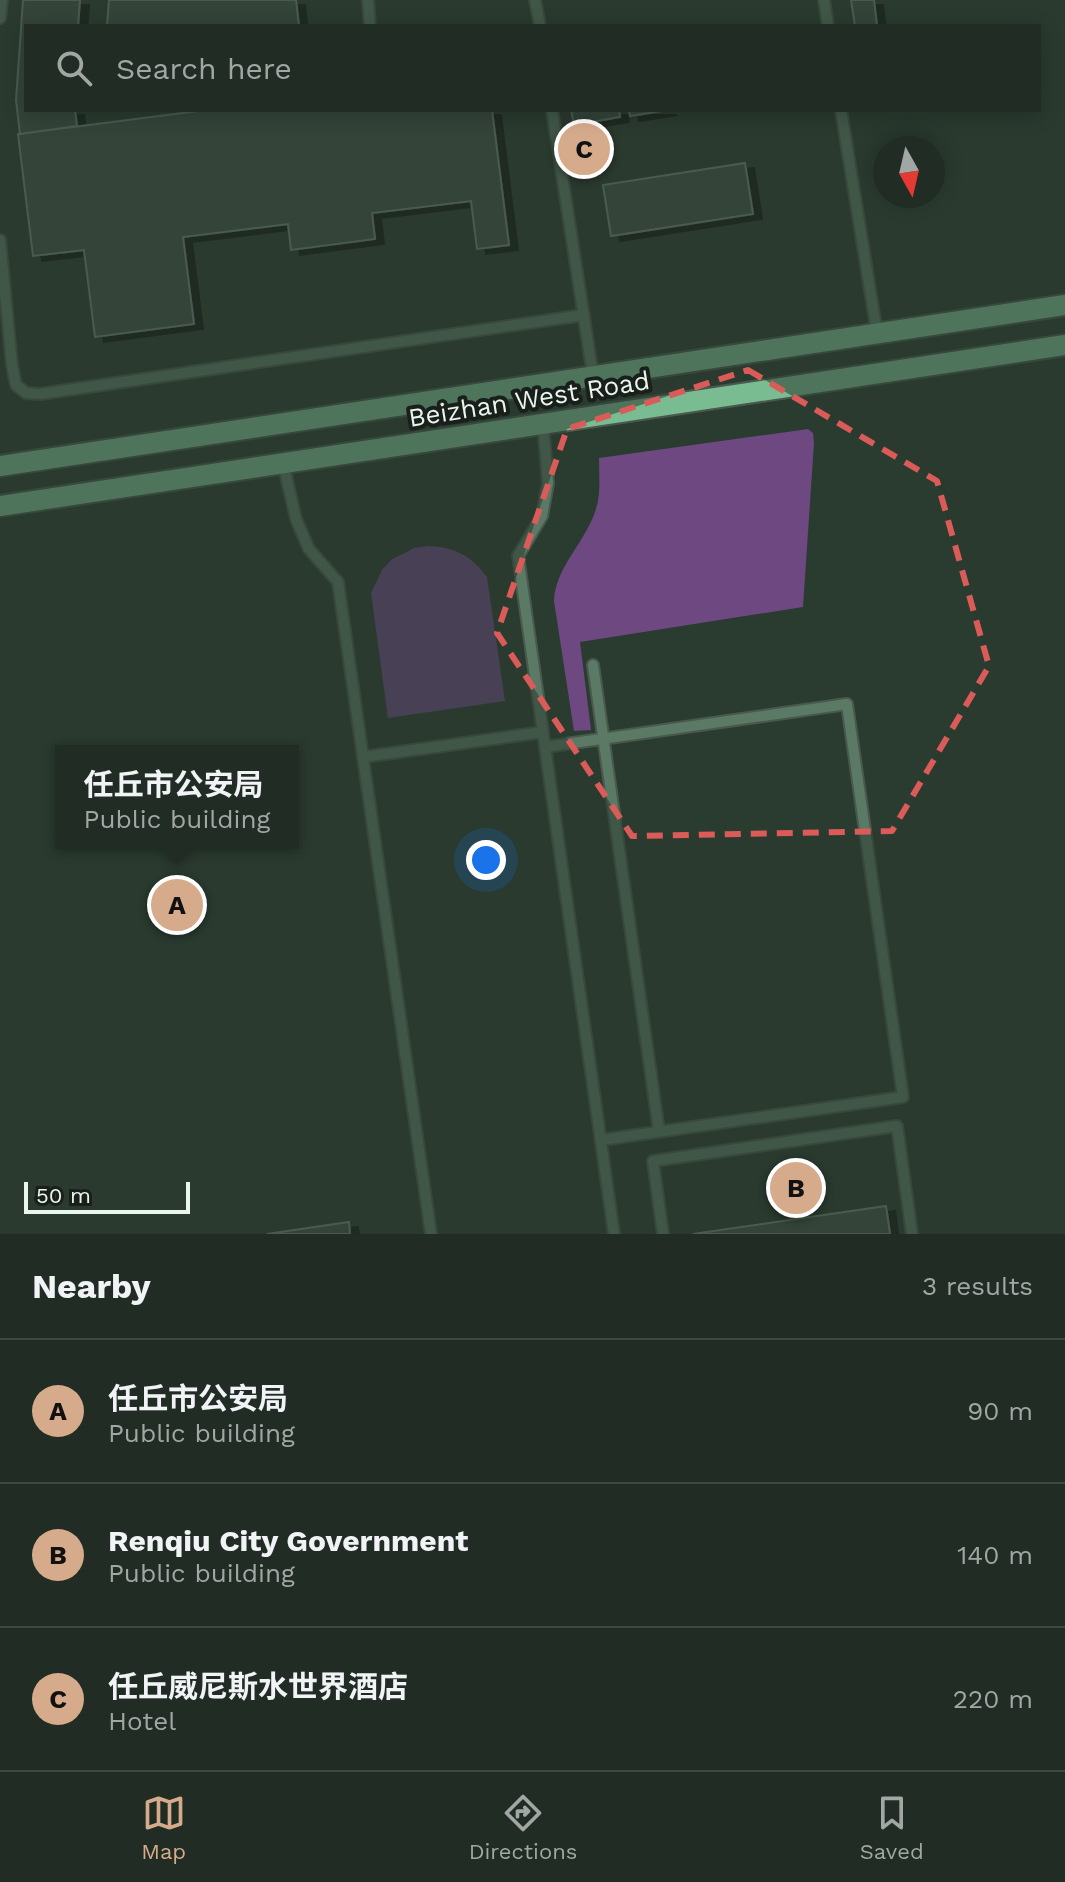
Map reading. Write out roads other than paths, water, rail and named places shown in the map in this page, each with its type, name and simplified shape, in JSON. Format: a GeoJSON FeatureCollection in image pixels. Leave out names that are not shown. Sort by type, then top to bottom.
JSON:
{"type":"FeatureCollection","features":[{"type":"Feature","properties":{"kind":"main road","name":"Beizhan West Road"},"geometry":{"type":"LineString","coordinates":[[0,466],[1065,305]]}},
{"type":"Feature","properties":{"kind":"main road","name":"Beizhan West Road"},"geometry":{"type":"LineString","coordinates":[[0,506],[1065,345]]}},
{"type":"Feature","properties":{"kind":"lane"},"geometry":{"type":"LineString","coordinates":[[0,18],[2,0]]}},
{"type":"Feature","properties":{"kind":"lane"},"geometry":{"type":"LineString","coordinates":[[368,0],[370,24]]}},
{"type":"Feature","properties":{"kind":"lane"},"geometry":{"type":"LineString","coordinates":[[535,0],[540,24]]}},
{"type":"Feature","properties":{"kind":"lane"},"geometry":{"type":"LineString","coordinates":[[824,0],[828,24]]}},
{"type":"Feature","properties":{"kind":"lane"},"geometry":{"type":"LineString","coordinates":[[552,112],[593,376]]}},
{"type":"Feature","properties":{"kind":"lane"},"geometry":{"type":"LineString","coordinates":[[841,112],[877,333]]}},
{"type":"Feature","properties":{"kind":"lane"},"geometry":{"type":"LineString","coordinates":[[0,240],[12,365],[16,385],[26,393],[40,394],[584,315]]}},
{"type":"Feature","properties":{"kind":"lane"},"geometry":{"type":"LineString","coordinates":[[543,424],[548,483],[542,516],[518,556],[614,1234]]}},
{"type":"Feature","properties":{"kind":"lane"},"geometry":{"type":"LineString","coordinates":[[283,463],[296,519],[309,549],[338,582],[431,1234]]}},
{"type":"Feature","properties":{"kind":"lane"},"geometry":{"type":"LineString","coordinates":[[593,665],[659,1131]]}},
{"type":"Feature","properties":{"kind":"lane"},"geometry":{"type":"LineString","coordinates":[[545,747],[847,704],[850,720],[903,1097],[601,1140]]}},
{"type":"Feature","properties":{"kind":"lane"},"geometry":{"type":"LineString","coordinates":[[363,757],[543,732]]}},
{"type":"Feature","properties":{"kind":"lane"},"geometry":{"type":"LineString","coordinates":[[663,1234],[653,1161],[897,1126],[912,1234]]}},
{"type":"Feature","properties":{"kind":"place","name":"任丘威尼斯水世界酒店"},"geometry":{"type":"Point","coordinates":[584,149]}},
{"type":"Feature","properties":{"kind":"place","name":"任丘市公安局"},"geometry":{"type":"Point","coordinates":[177,905]}},
{"type":"Feature","properties":{"kind":"place","name":"Renqiu City Government"},"geometry":{"type":"Point","coordinates":[796,1188]}}]}
